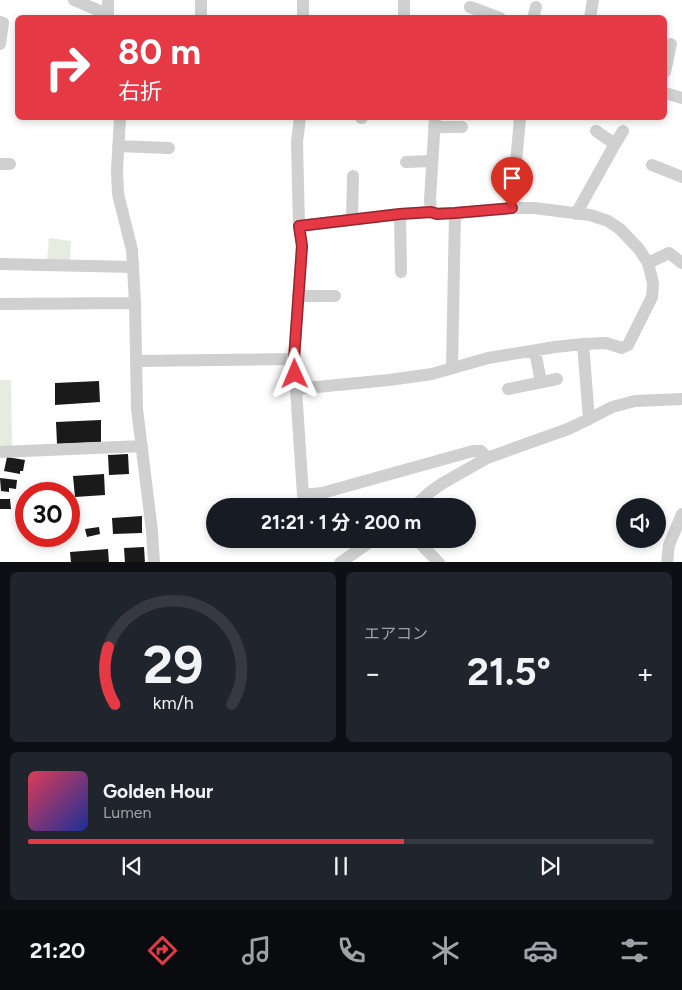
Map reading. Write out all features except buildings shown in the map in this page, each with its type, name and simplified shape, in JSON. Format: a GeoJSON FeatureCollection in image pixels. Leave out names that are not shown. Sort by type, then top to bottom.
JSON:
{"type":"FeatureCollection","features":[{"type":"Feature","properties":{"kind":"street"},"geometry":{"type":"LineString","coordinates":[[74,0],[106,15]]}},
{"type":"Feature","properties":{"kind":"street"},"geometry":{"type":"LineString","coordinates":[[108,0],[108,15]]}},
{"type":"Feature","properties":{"kind":"street"},"geometry":{"type":"LineString","coordinates":[[201,0],[201,15]]}},
{"type":"Feature","properties":{"kind":"street"},"geometry":{"type":"LineString","coordinates":[[303,15],[304,0]]}},
{"type":"Feature","properties":{"kind":"street"},"geometry":{"type":"LineString","coordinates":[[404,0],[404,15]]}},
{"type":"Feature","properties":{"kind":"street"},"geometry":{"type":"LineString","coordinates":[[590,15],[593,0]]}},
{"type":"Feature","properties":{"kind":"street"},"geometry":{"type":"LineString","coordinates":[[467,8],[490,15]]}},
{"type":"Feature","properties":{"kind":"street"},"geometry":{"type":"LineString","coordinates":[[0,22],[3,23],[0,44]]}},
{"type":"Feature","properties":{"kind":"street"},"geometry":{"type":"LineString","coordinates":[[667,65],[673,44]]}},
{"type":"Feature","properties":{"kind":"street"},"geometry":{"type":"LineString","coordinates":[[667,94],[682,98]]}},
{"type":"Feature","properties":{"kind":"street"},"geometry":{"type":"LineString","coordinates":[[120,120],[116,170],[118,194],[132,250],[137,409],[154,562]]}},
{"type":"Feature","properties":{"kind":"street"},"geometry":{"type":"LineString","coordinates":[[300,120],[298,142],[299,226],[302,246],[294,359],[303,495],[322,493],[473,451],[481,451],[487,458]]}},
{"type":"Feature","properties":{"kind":"street"},"geometry":{"type":"LineString","coordinates":[[431,212],[430,200],[435,122],[462,127]]}},
{"type":"Feature","properties":{"kind":"street"},"geometry":{"type":"LineString","coordinates":[[512,208],[522,154],[523,124]]}},
{"type":"Feature","properties":{"kind":"street"},"geometry":{"type":"LineString","coordinates":[[596,131],[614,144]]}},
{"type":"Feature","properties":{"kind":"street"},"geometry":{"type":"LineString","coordinates":[[576,214],[614,144],[624,131]]}},
{"type":"Feature","properties":{"kind":"street"},"geometry":{"type":"LineString","coordinates":[[118,146],[169,148]]}},
{"type":"Feature","properties":{"kind":"street"},"geometry":{"type":"LineString","coordinates":[[406,162],[432,161]]}},
{"type":"Feature","properties":{"kind":"street"},"geometry":{"type":"LineString","coordinates":[[652,165],[682,177]]}},
{"type":"Feature","properties":{"kind":"street"},"geometry":{"type":"LineString","coordinates":[[352,220],[353,176]]}},
{"type":"Feature","properties":{"kind":"street"},"geometry":{"type":"LineString","coordinates":[[296,389],[432,374],[488,358],[554,347],[606,344],[622,348],[628,345],[652,297],[652,283],[648,264],[638,249],[620,229],[608,221],[590,215],[534,208],[512,208],[437,214],[431,212],[400,214],[299,226]]}},
{"type":"Feature","properties":{"kind":"street"},"geometry":{"type":"LineString","coordinates":[[452,368],[455,213]]}},
{"type":"Feature","properties":{"kind":"street"},"geometry":{"type":"LineString","coordinates":[[400,214],[401,272]]}},
{"type":"Feature","properties":{"kind":"street"},"geometry":{"type":"LineString","coordinates":[[648,264],[669,253],[682,263]]}},
{"type":"Feature","properties":{"kind":"street"},"geometry":{"type":"LineString","coordinates":[[0,264],[133,267]]}},
{"type":"Feature","properties":{"kind":"street"},"geometry":{"type":"LineString","coordinates":[[298,296],[335,296]]}},
{"type":"Feature","properties":{"kind":"street"},"geometry":{"type":"LineString","coordinates":[[0,304],[135,303]]}},
{"type":"Feature","properties":{"kind":"street"},"geometry":{"type":"LineString","coordinates":[[583,344],[589,419]]}},
{"type":"Feature","properties":{"kind":"street"},"geometry":{"type":"LineString","coordinates":[[535,350],[541,382]]}},
{"type":"Feature","properties":{"kind":"street"},"geometry":{"type":"LineString","coordinates":[[136,361],[294,359]]}},
{"type":"Feature","properties":{"kind":"street"},"geometry":{"type":"LineString","coordinates":[[508,389],[557,379]]}},
{"type":"Feature","properties":{"kind":"street"},"geometry":{"type":"LineString","coordinates":[[424,498],[443,483],[487,458],[568,429],[612,407],[635,401],[682,399]]}},
{"type":"Feature","properties":{"kind":"street"},"geometry":{"type":"LineString","coordinates":[[0,452],[142,446]]}},
{"type":"Feature","properties":{"kind":"street"},"geometry":{"type":"LineString","coordinates":[[666,562],[669,545],[682,514]]}},
{"type":"Feature","properties":{"kind":"street"},"geometry":{"type":"LineString","coordinates":[[347,561],[363,548]]}},
{"type":"Feature","properties":{"kind":"street"},"geometry":{"type":"LineString","coordinates":[[425,548],[439,562]]}},
{"type":"Feature","properties":{"kind":"shaded area"},"geometry":{"type":"Polygon","coordinates":[[[49,238],[71,241],[70,262],[47,260],[49,238]]]}},
{"type":"Feature","properties":{"kind":"shaded area"},"geometry":{"type":"Polygon","coordinates":[[[0,380],[11,380],[12,447],[0,447],[0,380]]]}},
{"type":"Feature","properties":{"kind":"route"},"geometry":{"type":"LineString","coordinates":[[295,374],[294,359],[302,246],[299,226],[400,214],[431,212],[437,214],[512,208]]}}]}
